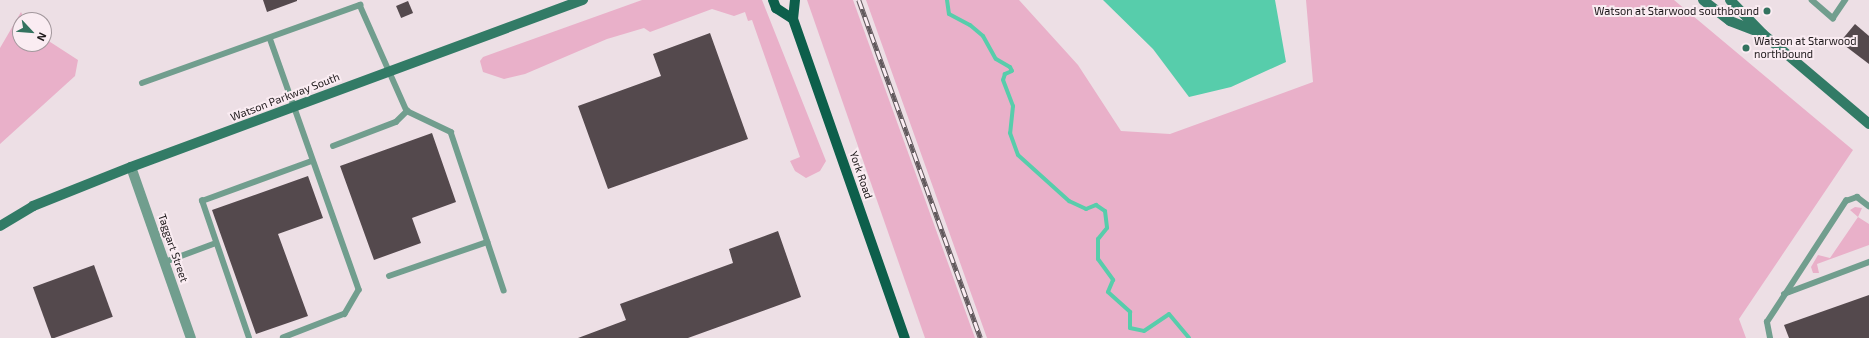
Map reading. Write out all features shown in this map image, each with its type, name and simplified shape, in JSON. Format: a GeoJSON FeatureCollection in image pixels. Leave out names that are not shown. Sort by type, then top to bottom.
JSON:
{"type":"FeatureCollection","features":[{"type":"Feature","properties":{"kind":"main road","name":"Watson Parkway South"},"geometry":{"type":"LineString","coordinates":[[0,226],[33,206],[132,167],[583,0]]}},
{"type":"Feature","properties":{"kind":"main road"},"geometry":{"type":"LineString","coordinates":[[773,0],[776,8],[793,19]]}},
{"type":"Feature","properties":{"kind":"main road","name":"York Road"},"geometry":{"type":"LineString","coordinates":[[795,0],[793,19],[905,338]]}},
{"type":"Feature","properties":{"kind":"main road"},"geometry":{"type":"LineString","coordinates":[[1703,0],[1730,21],[1763,34]]}},
{"type":"Feature","properties":{"kind":"main road"},"geometry":{"type":"LineString","coordinates":[[1730,0],[1763,34],[1869,124]]}},
{"type":"Feature","properties":{"kind":"street","name":"Taggart Street"},"geometry":{"type":"LineString","coordinates":[[132,167],[191,338]]}},
{"type":"Feature","properties":{"kind":"lane"},"geometry":{"type":"LineString","coordinates":[[1812,0],[1833,18],[1844,0]]}},
{"type":"Feature","properties":{"kind":"lane"},"geometry":{"type":"LineString","coordinates":[[142,83],[270,38],[361,3],[388,71],[407,111],[451,132],[504,290]]}},
{"type":"Feature","properties":{"kind":"lane"},"geometry":{"type":"LineString","coordinates":[[270,38],[312,161],[359,290],[345,314],[283,338]]}},
{"type":"Feature","properties":{"kind":"lane"},"geometry":{"type":"LineString","coordinates":[[333,146],[396,122],[407,111]]}},
{"type":"Feature","properties":{"kind":"lane"},"geometry":{"type":"LineString","coordinates":[[249,338],[202,201],[312,161]]}},
{"type":"Feature","properties":{"kind":"lane"},"geometry":{"type":"LineString","coordinates":[[1770,338],[1767,322],[1846,201],[1856,197],[1869,206]]}},
{"type":"Feature","properties":{"kind":"lane"},"geometry":{"type":"LineString","coordinates":[[389,276],[487,242]]}},
{"type":"Feature","properties":{"kind":"lane"},"geometry":{"type":"LineString","coordinates":[[166,262],[216,243]]}},
{"type":"Feature","properties":{"kind":"lane"},"geometry":{"type":"LineString","coordinates":[[1784,294],[1869,262]]}},
{"type":"Feature","properties":{"kind":"shaded area"},"geometry":{"type":"Polygon","coordinates":[[[642,0],[762,0],[826,161],[820,171],[806,178],[795,171],[790,161],[800,157],[752,20],[748,21],[745,12],[734,16],[712,9],[650,32],[644,28],[607,39],[525,74],[504,79],[483,72],[480,61],[483,57],[642,0]]]}},
{"type":"Feature","properties":{"kind":"shaded area"},"geometry":{"type":"Polygon","coordinates":[[[807,0],[853,0],[975,338],[925,338],[807,0]]]}},
{"type":"Feature","properties":{"kind":"shaded area"},"geometry":{"type":"Polygon","coordinates":[[[866,0],[1019,0],[1078,65],[1121,131],[1170,134],[1313,82],[1306,0],[1674,0],[1853,150],[1739,319],[1746,338],[987,338],[866,0]]]}},
{"type":"Feature","properties":{"kind":"shaded area"},"geometry":{"type":"Polygon","coordinates":[[[1103,0],[1275,0],[1286,62],[1231,87],[1189,97],[1153,49],[1103,0]]]}},
{"type":"Feature","properties":{"kind":"shaded area"},"geometry":{"type":"Polygon","coordinates":[[[12,27],[12,52],[52,52],[52,43],[78,60],[75,76],[0,144],[0,48],[12,27]]]}},
{"type":"Feature","properties":{"kind":"shaded area"},"geometry":{"type":"Polygon","coordinates":[[[1855,207],[1862,208],[1858,217],[1850,210],[1855,207]]]}},
{"type":"Feature","properties":{"kind":"shaded area"},"geometry":{"type":"Polygon","coordinates":[[[1858,217],[1869,224],[1869,245],[1817,264],[1819,273],[1813,273],[1811,267],[1818,255],[1830,258],[1858,217]]]}},
{"type":"Feature","properties":{"kind":"building"},"geometry":{"type":"Polygon","coordinates":[[[263,0],[297,0],[297,1],[267,12],[263,0]]]}},
{"type":"Feature","properties":{"kind":"building"},"geometry":{"type":"Polygon","coordinates":[[[408,1],[413,13],[401,18],[396,6],[408,1]]]}},
{"type":"Feature","properties":{"kind":"building"},"geometry":{"type":"Polygon","coordinates":[[[1855,24],[1869,36],[1869,64],[1840,42],[1855,24]]]}},
{"type":"Feature","properties":{"kind":"building"},"geometry":{"type":"Polygon","coordinates":[[[710,33],[748,139],[608,189],[578,106],[661,76],[653,54],[710,33]]]}},
{"type":"Feature","properties":{"kind":"building"},"geometry":{"type":"Polygon","coordinates":[[[432,133],[456,202],[412,218],[421,243],[374,260],[340,166],[432,133]]]}},
{"type":"Feature","properties":{"kind":"building"},"geometry":{"type":"Polygon","coordinates":[[[308,176],[323,218],[278,234],[308,316],[256,334],[212,210],[308,176]]]}},
{"type":"Feature","properties":{"kind":"building"},"geometry":{"type":"Polygon","coordinates":[[[778,231],[801,297],[688,338],[578,338],[626,320],[620,304],[733,263],[729,249],[778,231]]]}},
{"type":"Feature","properties":{"kind":"building"},"geometry":{"type":"Polygon","coordinates":[[[94,265],[113,317],[51,338],[33,287],[94,265]]]}},
{"type":"Feature","properties":{"kind":"building"},"geometry":{"type":"Polygon","coordinates":[[[1869,295],[1869,338],[1789,338],[1784,325],[1869,295]]]}},
{"type":"Feature","properties":{"kind":"waterway"},"geometry":{"type":"LineString","coordinates":[[947,0],[949,14],[970,25],[983,36],[996,59],[1010,67],[1012,71],[1005,74],[1003,80],[1013,106],[1010,133],[1018,155],[1069,201],[1086,209],[1096,205],[1105,211],[1107,228],[1098,239],[1098,259],[1113,280],[1108,292],[1130,312],[1130,328],[1144,331],[1169,314],[1189,338]]}},
{"type":"Feature","properties":{"kind":"railway"},"geometry":{"type":"LineString","coordinates":[[859,0],[981,338]]}},
{"type":"Feature","properties":{"kind":"place","name":"Watson at Starwood southbound"},"geometry":{"type":"Point","coordinates":[1767,11]}},
{"type":"Feature","properties":{"kind":"place","name":"Watson at Starwood northbound"},"geometry":{"type":"Point","coordinates":[1746,48]}}]}
